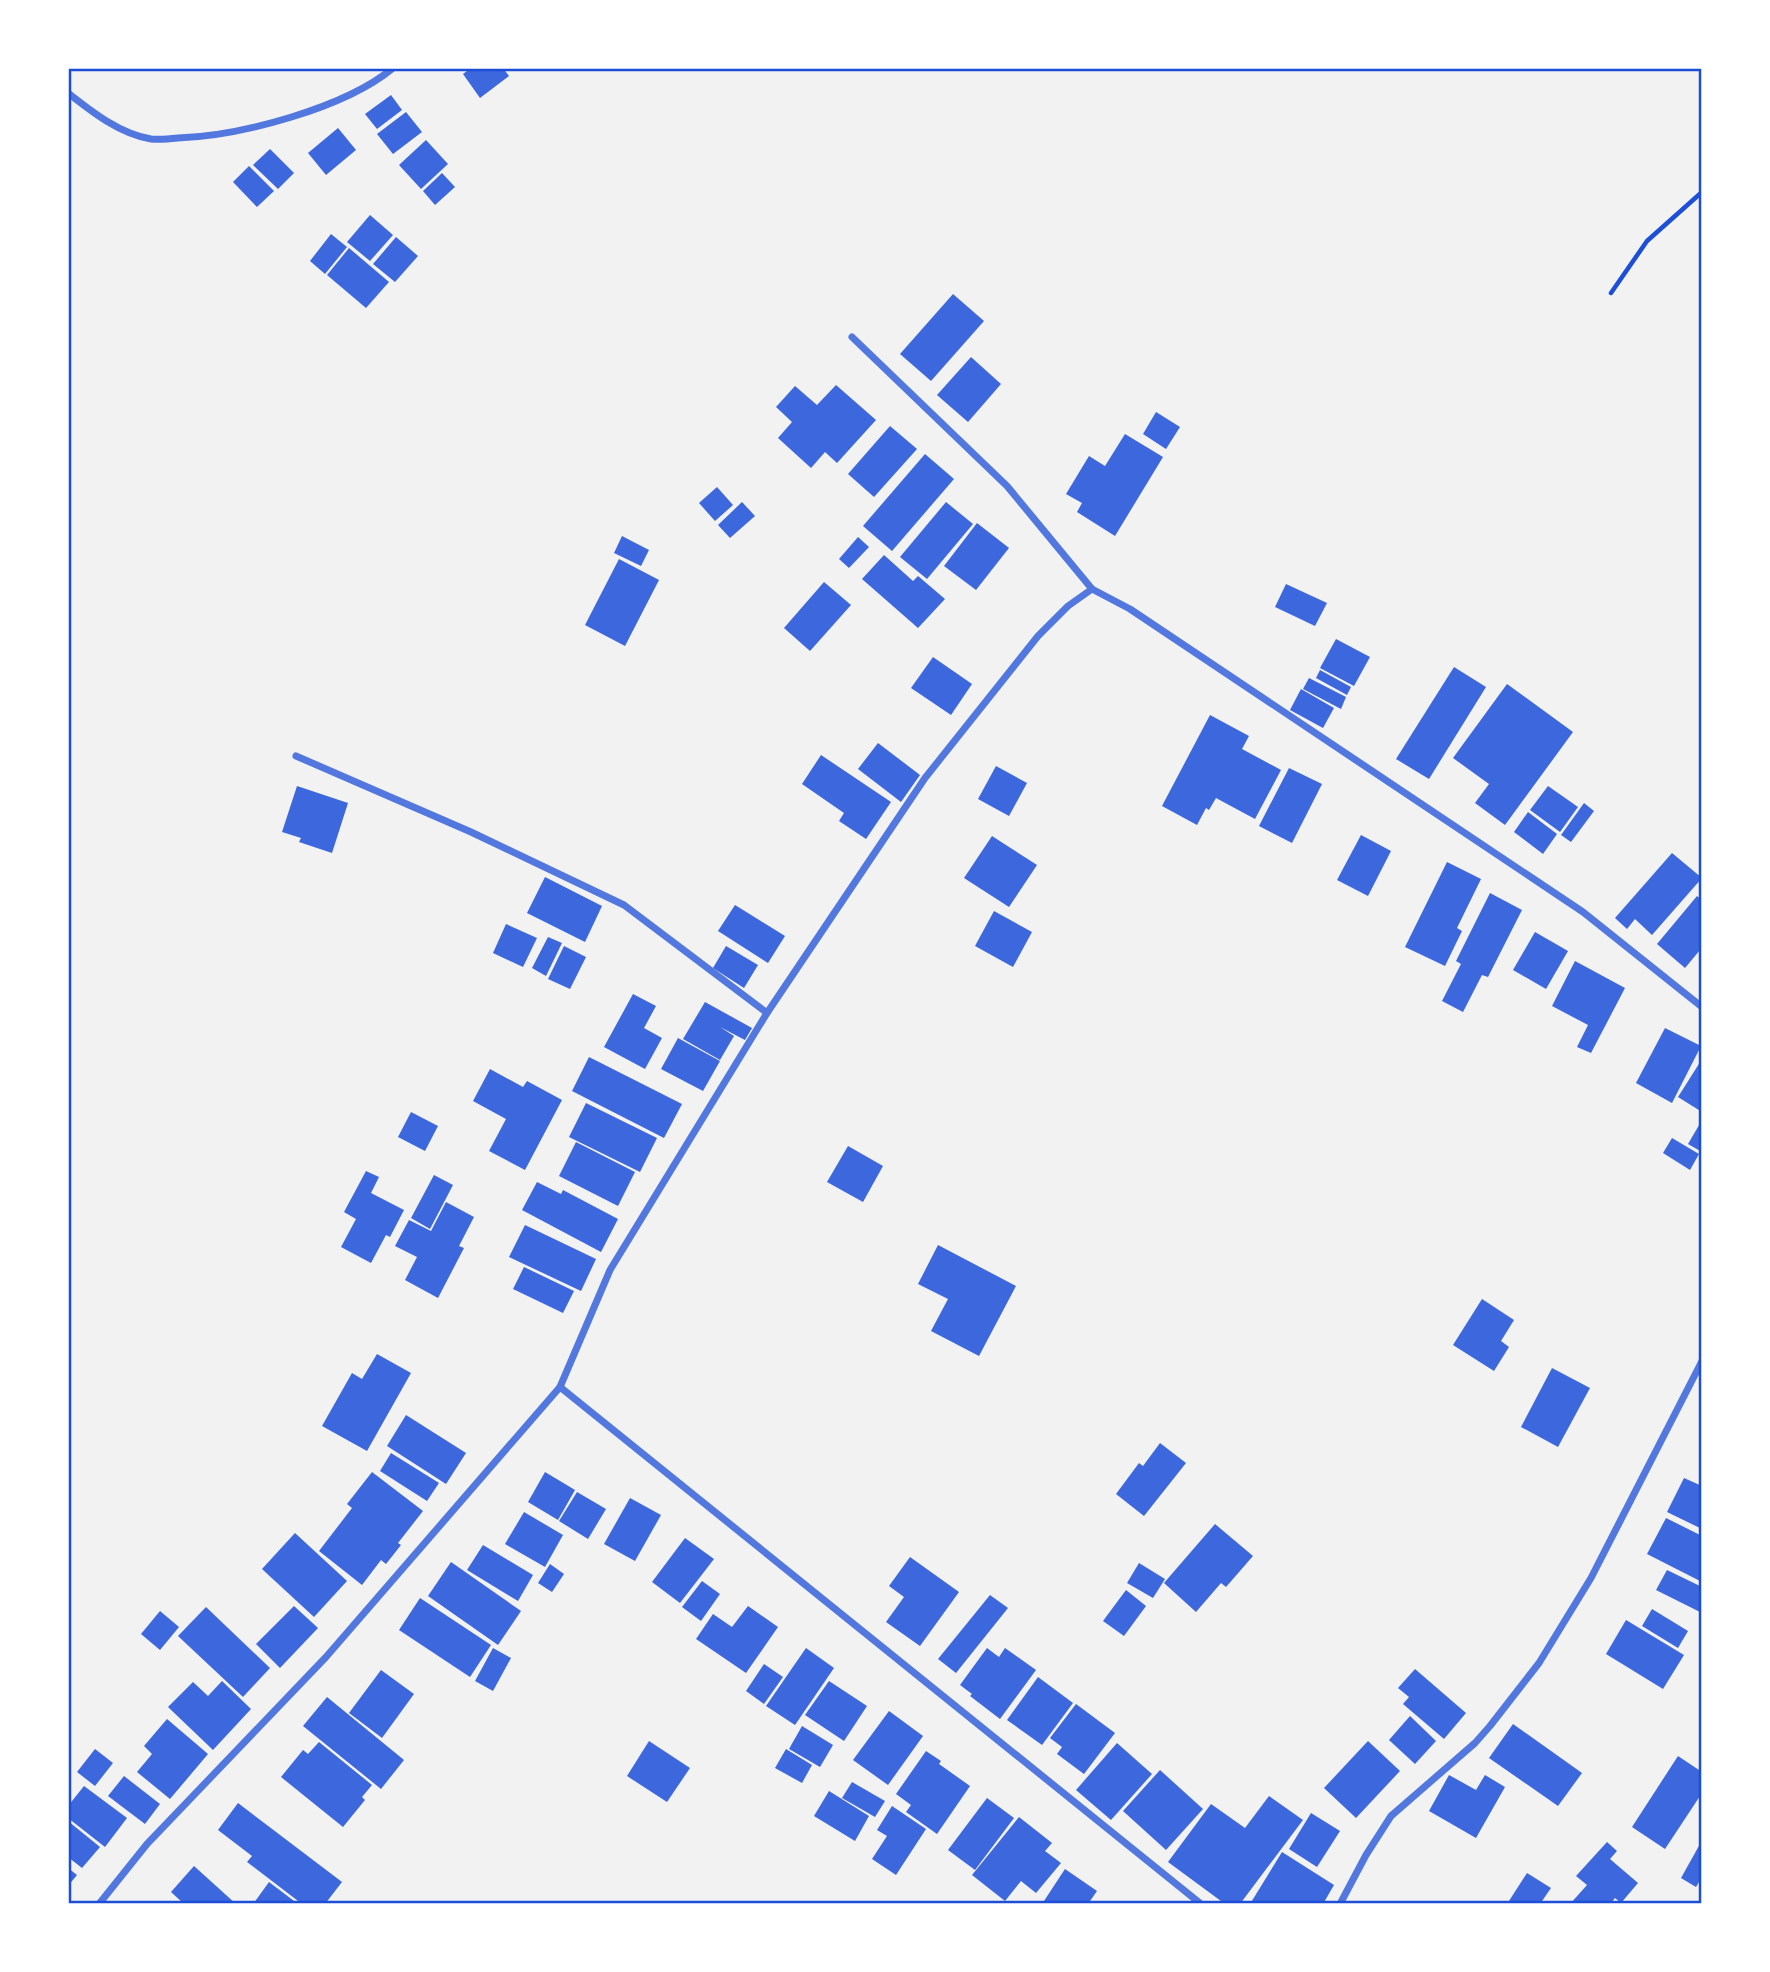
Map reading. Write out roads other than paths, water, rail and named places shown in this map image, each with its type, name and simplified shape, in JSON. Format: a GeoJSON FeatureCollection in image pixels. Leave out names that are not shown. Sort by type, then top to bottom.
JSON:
{"type":"FeatureCollection","features":[{"type":"Feature","properties":{"kind":"street"},"geometry":{"type":"LineString","coordinates":[[68,93],[91,111],[138,135],[153,139],[201,138],[234,132],[326,104],[368,85],[393,68]]}},
{"type":"Feature","properties":{"kind":"street"},"geometry":{"type":"LineString","coordinates":[[852,337],[1007,486],[1092,589],[1130,609],[1583,912],[1702,1007]]}},
{"type":"Feature","properties":{"kind":"street"},"geometry":{"type":"LineString","coordinates":[[99,1904],[147,1844],[326,1657],[559,1387],[610,1270],[766,1013],[925,778],[1038,636],[1068,606],[1092,589]]}},
{"type":"Feature","properties":{"kind":"street"},"geometry":{"type":"LineString","coordinates":[[296,756],[471,832],[624,905],[766,1013]]}},
{"type":"Feature","properties":{"kind":"street"},"geometry":{"type":"LineString","coordinates":[[1340,1904],[1391,1816],[1475,1743],[1538,1663],[1591,1578],[1702,1362]]}},
{"type":"Feature","properties":{"kind":"street"},"geometry":{"type":"LineString","coordinates":[[559,1387],[1201,1904]]}}]}
